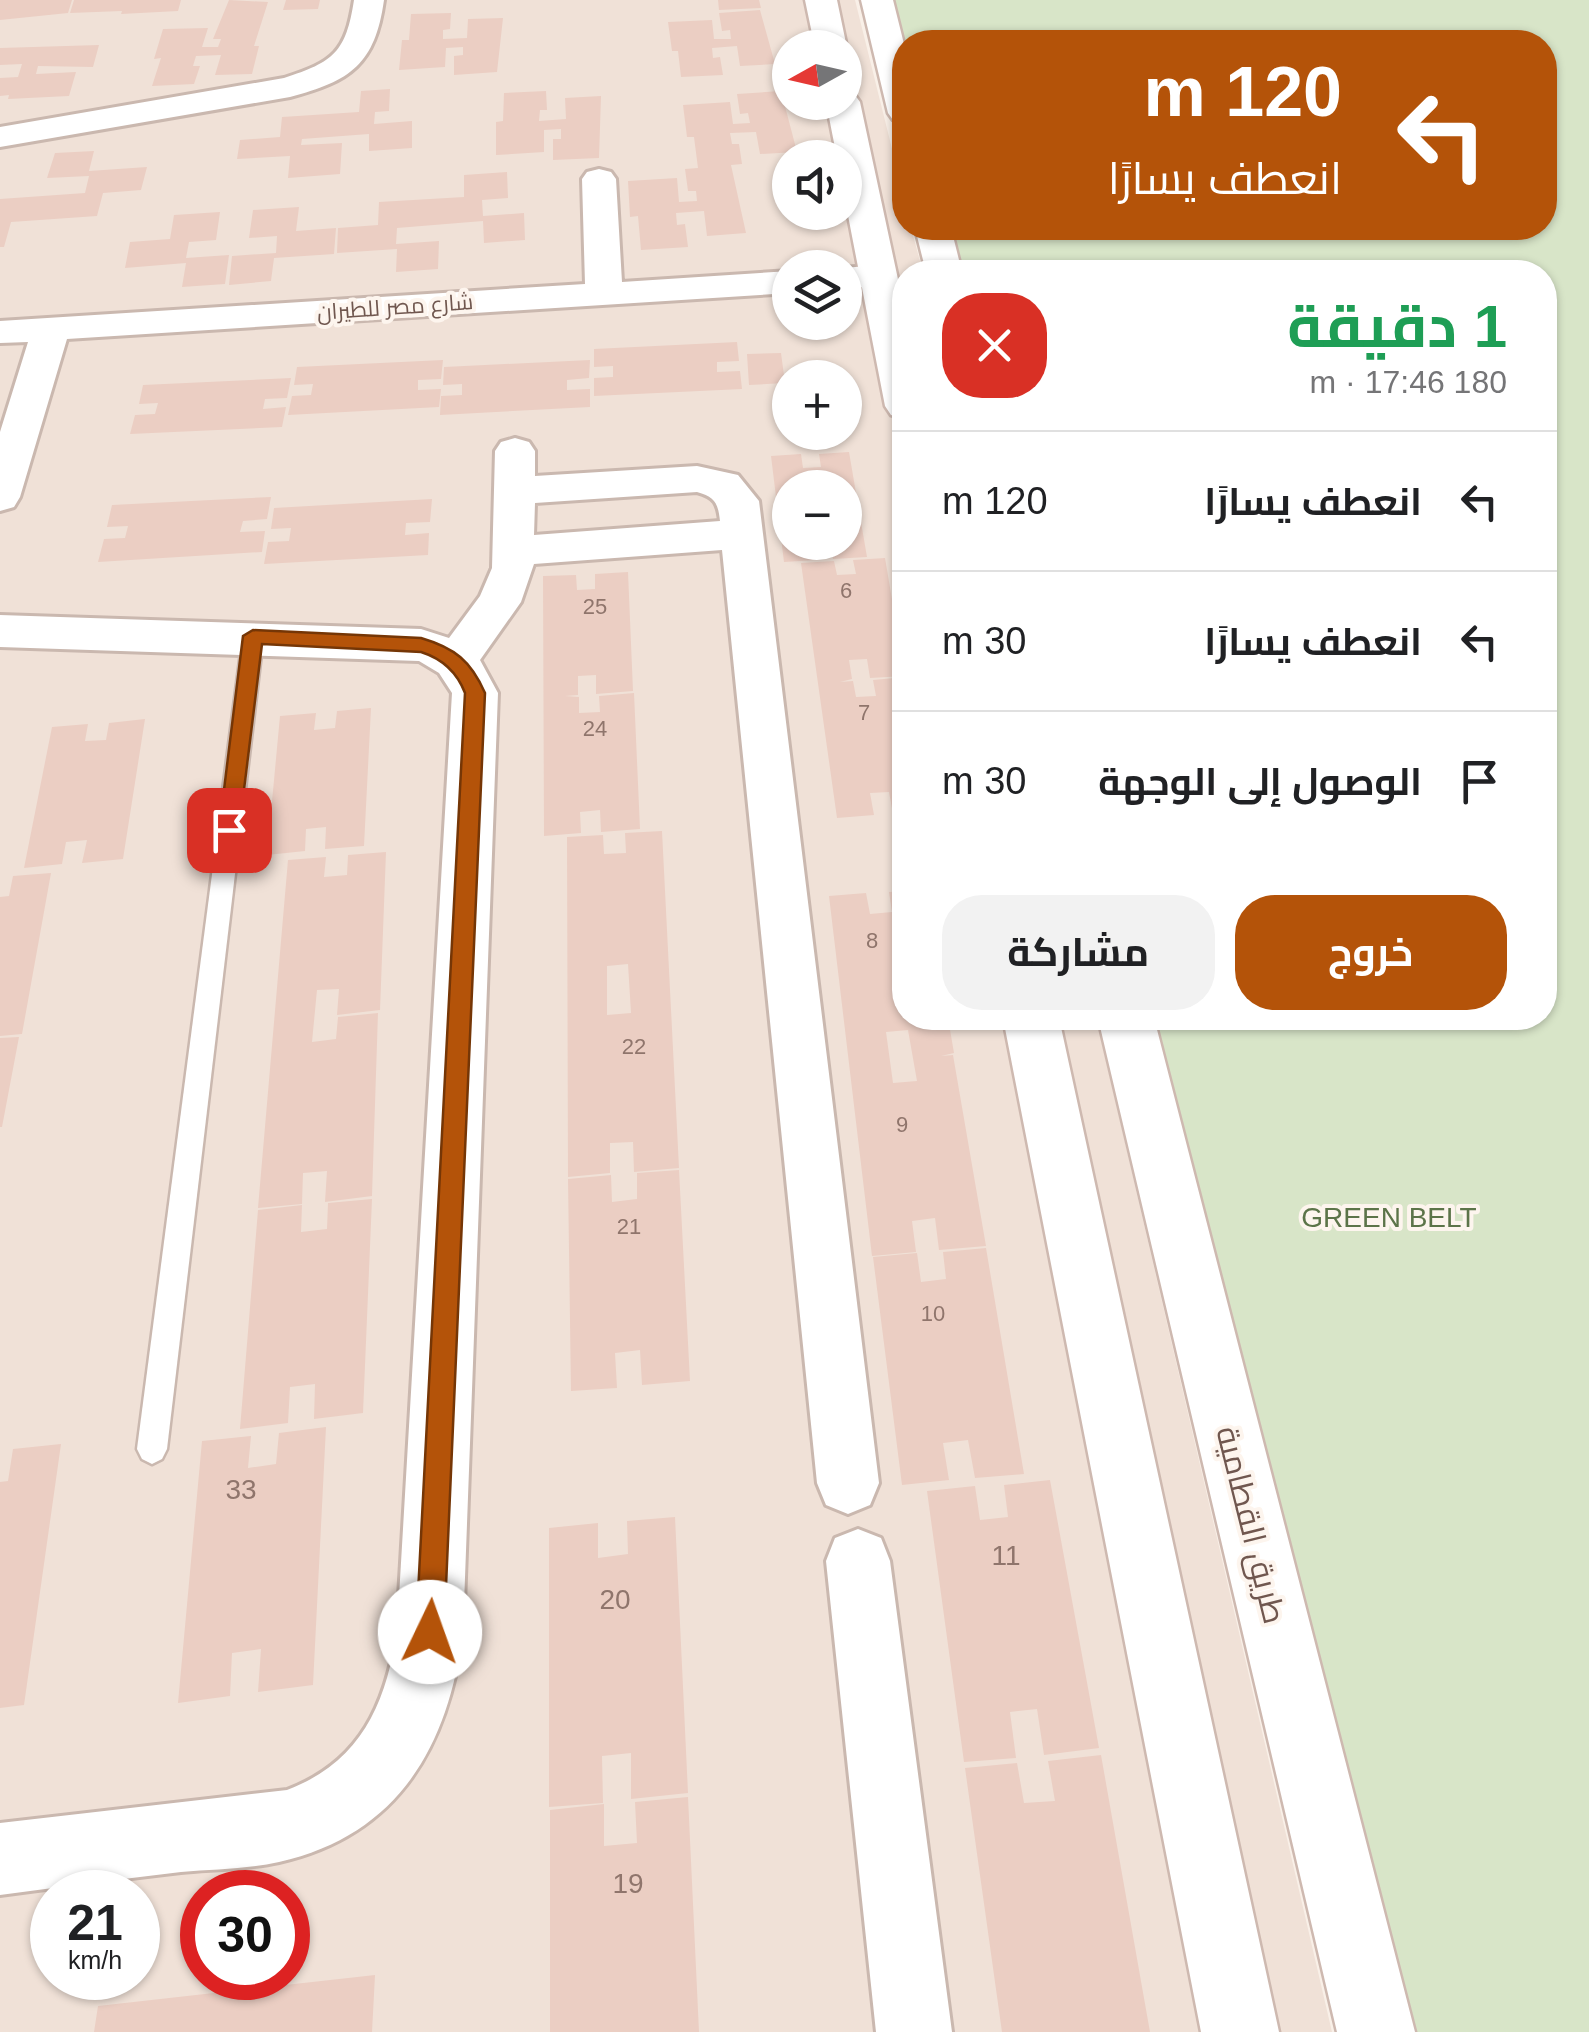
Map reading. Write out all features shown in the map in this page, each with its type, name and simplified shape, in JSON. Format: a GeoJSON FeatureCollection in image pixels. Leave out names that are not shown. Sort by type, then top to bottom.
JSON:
{"type":"FeatureCollection","features":[{"type":"Feature","properties":{"kind":"street"},"geometry":{"type":"LineString","coordinates":[[0,137],[290,87],[318,78],[357,52],[365,37],[369,0]]}},
{"type":"Feature","properties":{"kind":"street"},"geometry":{"type":"LineString","coordinates":[[821,0],[827,30]]}},
{"type":"Feature","properties":{"kind":"street"},"geometry":{"type":"LineString","coordinates":[[878,0],[892,59]]}},
{"type":"Feature","properties":{"kind":"street"},"geometry":{"type":"LineString","coordinates":[[844,120],[859,250]]}},
{"type":"Feature","properties":{"kind":"street"},"geometry":{"type":"LineString","coordinates":[[599,180],[604,294]]}},
{"type":"Feature","properties":{"kind":"street"},"geometry":{"type":"LineString","coordinates":[[862,277],[892,367]]}},
{"type":"Feature","properties":{"kind":"street","name":"شارع مصر للطيران"},"geometry":{"type":"LineString","coordinates":[[0,332],[772,283]]}},
{"type":"Feature","properties":{"kind":"street"},"geometry":{"type":"LineString","coordinates":[[0,497],[51,328]]}},
{"type":"Feature","properties":{"kind":"street"},"geometry":{"type":"LineString","coordinates":[[456,660],[508,585],[515,551],[515,471],[711,480],[733,492],[738,501],[742,534],[848,1483]]}},
{"type":"Feature","properties":{"kind":"street"},"geometry":{"type":"LineString","coordinates":[[515,551],[742,534]]}},
{"type":"Feature","properties":{"kind":"street"},"geometry":{"type":"LineString","coordinates":[[0,631],[253,636],[421,645],[456,660],[475,693],[426,1680],[406,1729],[374,1773],[332,1807],[284,1826],[0,1859]]}},
{"type":"Feature","properties":{"kind":"street"},"geometry":{"type":"LineString","coordinates":[[1033,1030],[1240,2032]]}},
{"type":"Feature","properties":{"kind":"street","name":"طريق القطامية"},"geometry":{"type":"LineString","coordinates":[[1129,1030],[1376,2032]]}},
{"type":"Feature","properties":{"kind":"street"},"geometry":{"type":"LineString","coordinates":[[858,1561],[914,2032]]}},
{"type":"Feature","properties":{"kind":"lane"},"geometry":{"type":"LineString","coordinates":[[152,1449],[253,636]]}},
{"type":"Feature","properties":{"kind":"shaded area"},"geometry":{"type":"Polygon","coordinates":[[[0,0],[855,0],[892,149],[892,240],[914,240],[920,260],[892,260],[892,1030],[1099,1030],[1332,2032],[0,2032],[0,0]]]}},
{"type":"Feature","properties":{"kind":"green space","name":"GREEN BELT"},"geometry":{"type":"Polygon","coordinates":[[[889,0],[1589,0],[1589,2032],[1380,2032],[1138,1030],[1557,1030],[1557,260],[952,260],[947,240],[1557,240],[1557,30],[896,30],[889,0]]]}},
{"type":"Feature","properties":{"kind":"building"},"geometry":{"type":"Polygon","coordinates":[[[0,0],[72,0],[68,13],[0,20],[0,0]]]}},
{"type":"Feature","properties":{"kind":"building"},"geometry":{"type":"Polygon","coordinates":[[[74,0],[181,0],[178,11],[121,14],[122,11],[70,13],[74,0]]]}},
{"type":"Feature","properties":{"kind":"building"},"geometry":{"type":"Polygon","coordinates":[[[229,0],[268,2],[254,46],[259,46],[252,74],[215,75],[221,55],[196,56],[193,66],[200,66],[194,84],[152,86],[161,58],[154,59],[163,29],[208,28],[202,47],[218,47],[221,39],[213,39],[229,0]]]}},
{"type":"Feature","properties":{"kind":"building"},"geometry":{"type":"Polygon","coordinates":[[[286,0],[320,0],[318,9],[283,10],[286,0]]]}},
{"type":"Feature","properties":{"kind":"building"},"geometry":{"type":"Polygon","coordinates":[[[718,0],[759,0],[761,8],[719,10],[718,0]]]}},
{"type":"Feature","properties":{"kind":"building"},"geometry":{"type":"Polygon","coordinates":[[[760,10],[772,64],[740,66],[737,46],[712,48],[713,58],[720,57],[723,75],[681,77],[678,51],[672,51],[668,22],[712,20],[714,39],[731,39],[730,30],[722,31],[719,13],[760,10]]]}},
{"type":"Feature","properties":{"kind":"building"},"geometry":{"type":"Polygon","coordinates":[[[451,13],[450,29],[443,30],[443,39],[467,38],[468,19],[503,18],[497,72],[454,75],[454,56],[463,55],[463,47],[446,48],[445,67],[399,70],[402,40],[409,40],[411,14],[451,13]]]}},
{"type":"Feature","properties":{"kind":"building"},"geometry":{"type":"Polygon","coordinates":[[[99,45],[93,67],[38,66],[36,74],[76,72],[69,96],[0,96],[0,78],[18,77],[22,64],[0,65],[0,48],[99,45]]]}},
{"type":"Feature","properties":{"kind":"building"},"geometry":{"type":"Polygon","coordinates":[[[390,89],[389,111],[375,112],[374,124],[412,121],[412,148],[369,151],[369,134],[302,139],[301,145],[342,143],[340,174],[288,178],[290,156],[237,159],[240,140],[280,137],[282,117],[359,112],[361,91],[390,89]]]}},
{"type":"Feature","properties":{"kind":"building"},"geometry":{"type":"Polygon","coordinates":[[[546,91],[547,110],[540,110],[539,121],[566,119],[565,98],[601,96],[599,158],[553,160],[553,139],[561,139],[561,129],[544,130],[544,152],[496,155],[496,122],[503,121],[504,93],[546,91]]]}},
{"type":"Feature","properties":{"kind":"building"},"geometry":{"type":"Polygon","coordinates":[[[772,92],[772,120],[789,120],[794,140],[772,140],[772,153],[760,154],[756,132],[730,133],[732,144],[739,144],[742,164],[731,165],[746,233],[707,236],[704,211],[676,213],[677,225],[685,224],[688,247],[641,250],[638,216],[630,217],[628,181],[677,178],[679,202],[697,201],[696,191],[688,191],[685,169],[698,168],[694,137],[687,137],[683,105],[730,102],[733,124],[750,123],[748,113],[740,114],[737,94],[772,92]]]}},
{"type":"Feature","properties":{"kind":"building"},"geometry":{"type":"Polygon","coordinates":[[[94,151],[89,171],[147,167],[141,190],[103,193],[97,216],[11,222],[4,247],[0,247],[0,199],[85,193],[89,176],[47,178],[55,153],[94,151]]]}},
{"type":"Feature","properties":{"kind":"building"},"geometry":{"type":"Polygon","coordinates":[[[507,172],[508,198],[482,200],[483,216],[524,213],[525,240],[484,243],[483,221],[397,228],[396,244],[439,241],[438,269],[396,272],[397,249],[337,253],[338,228],[378,225],[379,202],[464,197],[464,175],[507,172]]]}},
{"type":"Feature","properties":{"kind":"building"},"geometry":{"type":"Polygon","coordinates":[[[299,207],[296,231],[336,228],[334,254],[274,258],[271,281],[229,285],[232,256],[276,253],[277,236],[249,238],[253,210],[299,207]]]}},
{"type":"Feature","properties":{"kind":"building"},"geometry":{"type":"Polygon","coordinates":[[[220,212],[216,240],[189,242],[186,258],[229,255],[225,284],[182,287],[186,263],[125,268],[130,242],[170,239],[174,215],[220,212]]]}},
{"type":"Feature","properties":{"kind":"building"},"geometry":{"type":"Polygon","coordinates":[[[737,342],[739,361],[717,362],[717,372],[740,371],[742,389],[594,396],[594,378],[613,377],[613,366],[594,367],[594,349],[737,342]]]}},
{"type":"Feature","properties":{"kind":"building"},"geometry":{"type":"Polygon","coordinates":[[[781,353],[782,360],[772,360],[772,384],[749,385],[747,354],[781,353]]]}},
{"type":"Feature","properties":{"kind":"building"},"geometry":{"type":"Polygon","coordinates":[[[443,360],[441,379],[418,380],[418,390],[441,389],[439,407],[288,415],[292,396],[311,395],[313,384],[294,385],[297,367],[443,360]]]}},
{"type":"Feature","properties":{"kind":"building"},"geometry":{"type":"Polygon","coordinates":[[[590,360],[589,378],[567,380],[567,390],[590,389],[590,407],[440,415],[441,396],[462,395],[462,384],[443,385],[444,367],[590,360]]]}},
{"type":"Feature","properties":{"kind":"building"},"geometry":{"type":"Polygon","coordinates":[[[291,378],[287,398],[265,399],[263,409],[286,407],[282,427],[130,434],[135,415],[155,414],[158,403],[139,404],[143,385],[291,378]]]}},
{"type":"Feature","properties":{"kind":"building"},"geometry":{"type":"Polygon","coordinates":[[[849,452],[852,470],[773,470],[771,456],[801,454],[803,468],[821,467],[819,454],[849,452]]]}},
{"type":"Feature","properties":{"kind":"building"},"geometry":{"type":"Polygon","coordinates":[[[271,497],[267,519],[243,521],[240,532],[265,531],[262,552],[98,562],[104,539],[125,538],[128,526],[107,527],[112,505],[271,497]]]}},
{"type":"Feature","properties":{"kind":"building"},"geometry":{"type":"Polygon","coordinates":[[[432,499],[430,522],[406,523],[405,535],[429,533],[428,555],[264,564],[268,542],[289,541],[291,528],[271,529],[274,508],[432,499]]]}},
{"type":"Feature","properties":{"kind":"building"},"geometry":{"type":"Polygon","coordinates":[[[862,528],[867,557],[862,557],[862,528]]]}},
{"type":"Feature","properties":{"kind":"building"},"geometry":{"type":"Polygon","coordinates":[[[885,558],[892,599],[892,677],[870,678],[867,659],[849,660],[852,679],[840,682],[853,681],[856,697],[876,696],[873,680],[892,678],[892,808],[889,792],[870,793],[874,815],[837,818],[801,563],[834,561],[837,575],[856,574],[853,560],[885,558]]]}},
{"type":"Feature","properties":{"kind":"building"},"geometry":{"type":"Polygon","coordinates":[[[628,572],[633,691],[596,694],[596,675],[578,676],[578,695],[565,696],[579,697],[579,713],[600,712],[599,696],[634,693],[640,829],[601,832],[600,810],[580,812],[581,833],[544,836],[543,576],[576,575],[577,590],[595,589],[595,574],[628,572]]]}},
{"type":"Feature","properties":{"kind":"building"},"geometry":{"type":"Polygon","coordinates":[[[371,708],[364,846],[325,849],[326,827],[306,829],[305,851],[267,855],[280,716],[316,713],[314,730],[335,728],[337,711],[371,708]]]}},
{"type":"Feature","properties":{"kind":"building"},"geometry":{"type":"Polygon","coordinates":[[[145,719],[123,859],[82,863],[87,840],[66,842],[62,864],[24,868],[52,727],[88,724],[85,741],[106,740],[109,723],[145,719]]]}},
{"type":"Feature","properties":{"kind":"building"},"geometry":{"type":"Polygon","coordinates":[[[662,831],[679,1168],[634,1172],[633,1142],[610,1143],[610,1173],[568,1177],[567,837],[603,835],[604,854],[626,853],[625,833],[662,831]],[[628,964],[607,966],[607,1015],[631,1013],[628,964]]]}},
{"type":"Feature","properties":{"kind":"building"},"geometry":{"type":"Polygon","coordinates":[[[386,852],[380,1010],[337,1015],[339,989],[317,990],[312,1042],[336,1039],[338,1017],[378,1013],[372,1196],[325,1202],[327,1171],[303,1173],[302,1204],[258,1208],[288,860],[326,857],[324,877],[347,875],[348,855],[386,852]]]}},
{"type":"Feature","properties":{"kind":"building"},"geometry":{"type":"Polygon","coordinates":[[[51,873],[22,1034],[0,1036],[0,897],[9,896],[13,876],[51,873]]]}},
{"type":"Feature","properties":{"kind":"building"},"geometry":{"type":"Polygon","coordinates":[[[866,893],[870,914],[892,912],[892,1030],[908,1030],[950,1030],[954,1053],[941,1056],[953,1055],[986,1246],[939,1250],[935,1218],[912,1221],[916,1252],[872,1256],[829,896],[866,893]],[[908,1030],[886,1032],[893,1083],[917,1081],[908,1030]]]}},
{"type":"Feature","properties":{"kind":"building"},"geometry":{"type":"Polygon","coordinates":[[[19,1037],[2,1127],[0,1127],[0,1038],[19,1037]]]}},
{"type":"Feature","properties":{"kind":"building"},"geometry":{"type":"Polygon","coordinates":[[[679,1170],[690,1381],[642,1385],[640,1350],[615,1353],[617,1388],[571,1391],[568,1179],[611,1175],[612,1202],[637,1199],[637,1173],[679,1170]]]}},
{"type":"Feature","properties":{"kind":"building"},"geometry":{"type":"Polygon","coordinates":[[[372,1199],[363,1413],[314,1419],[315,1384],[290,1387],[288,1423],[240,1429],[258,1210],[302,1205],[301,1232],[327,1229],[328,1203],[372,1199]]]}},
{"type":"Feature","properties":{"kind":"building"},"geometry":{"type":"Polygon","coordinates":[[[986,1248],[1024,1474],[975,1478],[968,1440],[943,1443],[949,1480],[902,1485],[873,1257],[917,1253],[921,1282],[946,1279],[943,1252],[986,1248]]]}},
{"type":"Feature","properties":{"kind":"building"},"geometry":{"type":"Polygon","coordinates":[[[326,1427],[313,1685],[258,1692],[261,1649],[232,1653],[230,1696],[178,1703],[202,1441],[251,1436],[248,1468],[276,1464],[279,1433],[326,1427]]]}},
{"type":"Feature","properties":{"kind":"building"},"geometry":{"type":"Polygon","coordinates":[[[61,1444],[24,1705],[0,1708],[0,1482],[8,1481],[13,1449],[61,1444]]]}},
{"type":"Feature","properties":{"kind":"building"},"geometry":{"type":"Polygon","coordinates":[[[1050,1480],[1099,1748],[1044,1755],[1037,1709],[1010,1712],[1016,1758],[964,1762],[927,1491],[975,1486],[980,1520],[1008,1517],[1004,1485],[1050,1480]]]}},
{"type":"Feature","properties":{"kind":"building"},"geometry":{"type":"Polygon","coordinates":[[[675,1517],[688,1793],[631,1799],[631,1753],[602,1756],[603,1803],[549,1807],[549,1528],[598,1523],[598,1558],[628,1554],[627,1521],[675,1517]]]}},
{"type":"Feature","properties":{"kind":"building"},"geometry":{"type":"Polygon","coordinates":[[[1101,1755],[1150,2032],[1002,2032],[965,1768],[1017,1763],[1024,1803],[1055,1801],[1048,1761],[1101,1755]]]}},
{"type":"Feature","properties":{"kind":"building"},"geometry":{"type":"Polygon","coordinates":[[[688,1797],[699,2032],[550,2032],[550,1810],[604,1804],[604,1846],[637,1843],[635,1802],[688,1797]]]}},
{"type":"Feature","properties":{"kind":"building"},"geometry":{"type":"Polygon","coordinates":[[[375,1975],[372,2032],[94,2032],[98,2006],[180,1997],[180,2000],[310,2000],[310,1982],[375,1975]]]}},
{"type":"Feature","properties":{"kind":"route"},"geometry":{"type":"LineString","coordinates":[[229,830],[253,636],[421,645],[440,650],[465,670],[475,693],[430,1632]]}}]}
